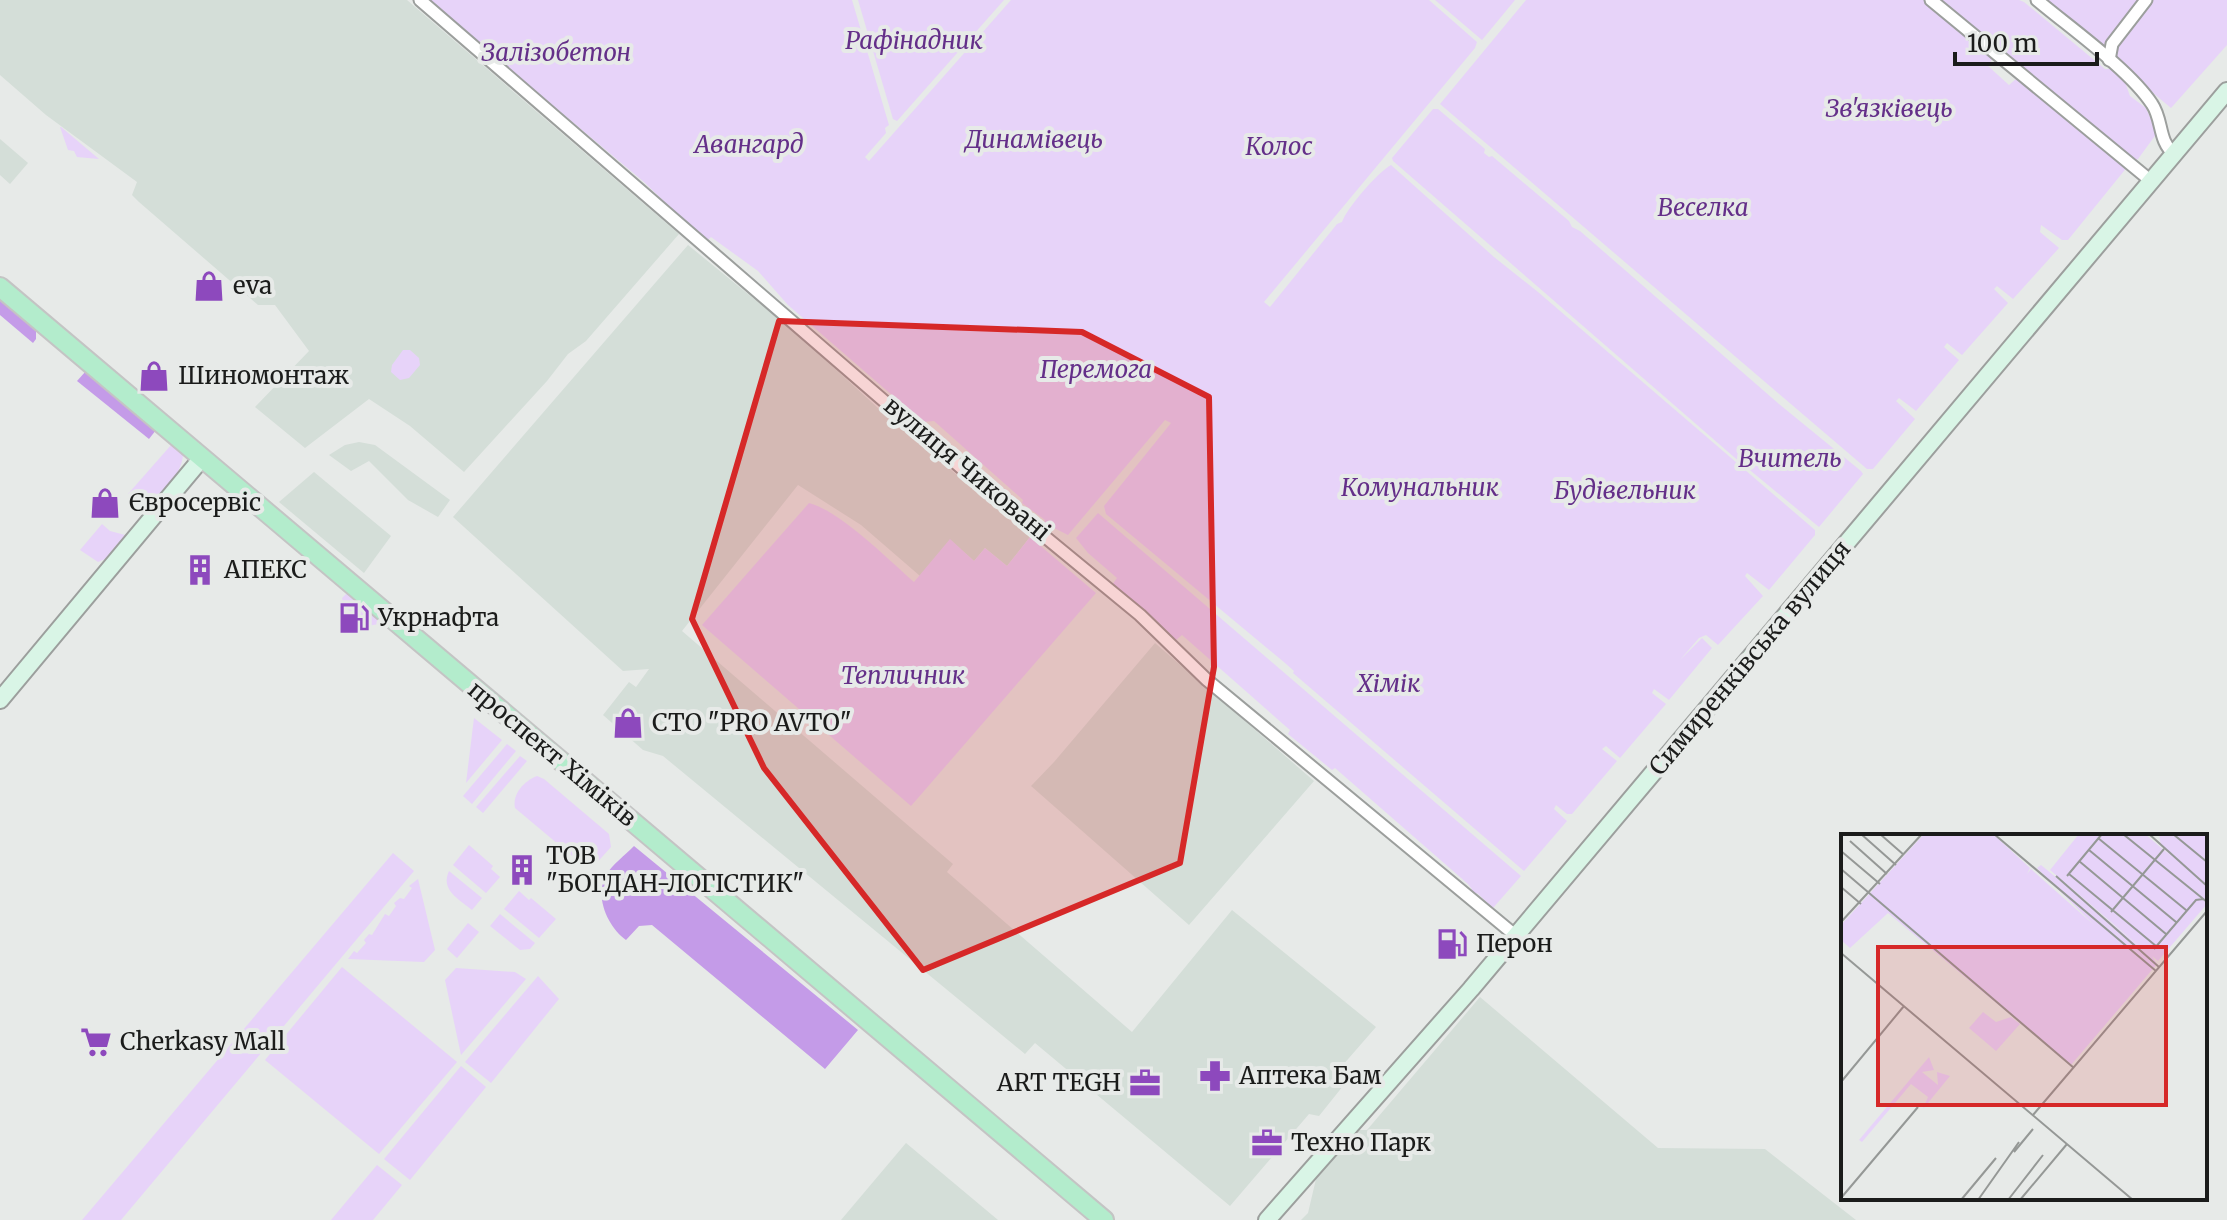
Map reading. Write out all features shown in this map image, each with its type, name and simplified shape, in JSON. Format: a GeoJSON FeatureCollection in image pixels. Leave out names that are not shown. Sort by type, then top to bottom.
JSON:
{"type":"FeatureCollection","features":[{"type":"Feature","properties":{"kind":"main road","name":"Симиренківська вулиця"},"geometry":{"type":"LineString","coordinates":[[1267,1220],[1516,936],[2227,91]]}},
{"type":"Feature","properties":{"kind":"main road","name":"проспект Хіміків"},"geometry":{"type":"LineString","coordinates":[[0,287],[1104,1220]]}},
{"type":"Feature","properties":{"kind":"main road"},"geometry":{"type":"LineString","coordinates":[[0,700],[202,458]]}},
{"type":"Feature","properties":{"kind":"street","name":"вулиця Чиковані"},"geometry":{"type":"LineString","coordinates":[[420,0],[965,471],[1140,615],[1207,680],[1516,936]]}},
{"type":"Feature","properties":{"kind":"street"},"geometry":{"type":"LineString","coordinates":[[1931,0],[2151,181]]}},
{"type":"Feature","properties":{"kind":"street"},"geometry":{"type":"LineString","coordinates":[[2037,0],[2109,60],[2154,105],[2166,147],[2174,154]]}},
{"type":"Feature","properties":{"kind":"street"},"geometry":{"type":"LineString","coordinates":[[2109,60],[2112,44],[2146,0]]}},
{"type":"Feature","properties":{"kind":"highlighted area"},"geometry":{"type":"Polygon","coordinates":[[[779,321],[1082,332],[1209,397],[1214,667],[1180,863],[923,970],[764,768],[692,619],[779,321]]]}},
{"type":"Feature","properties":{"kind":"shaded area"},"geometry":{"type":"Polygon","coordinates":[[[0,0],[407,0],[679,234],[586,341],[568,354],[464,472],[410,426],[369,399],[305,448],[255,407],[309,351],[275,305],[258,305],[132,195],[137,182],[46,115],[0,75],[0,0]]]}},
{"type":"Feature","properties":{"kind":"shaded area"},"geometry":{"type":"Polygon","coordinates":[[[0,139],[28,163],[10,184],[0,175],[0,139]]]}},
{"type":"Feature","properties":{"kind":"shaded area"},"geometry":{"type":"Polygon","coordinates":[[[688,245],[796,333],[878,408],[1030,537],[1007,566],[985,548],[974,561],[950,540],[920,576],[861,525],[798,485],[682,631],[953,864],[947,872],[1132,1032],[1232,910],[1376,1027],[1342,1066],[1351,1076],[1319,1116],[1309,1114],[1230,1206],[1035,1043],[1025,1054],[663,756],[643,750],[603,715],[629,682],[636,687],[649,669],[623,671],[453,517],[688,245]]]}},
{"type":"Feature","properties":{"kind":"shaded area"},"geometry":{"type":"Polygon","coordinates":[[[0,298],[36,329],[33,343],[0,315],[0,298]]]}},
{"type":"Feature","properties":{"kind":"shaded area"},"geometry":{"type":"Polygon","coordinates":[[[86,371],[156,430],[149,439],[77,381],[86,371]]]}},
{"type":"Feature","properties":{"kind":"shaded area"},"geometry":{"type":"Polygon","coordinates":[[[359,442],[375,445],[450,500],[438,517],[408,500],[369,461],[351,471],[329,455],[345,445],[359,442]]]}},
{"type":"Feature","properties":{"kind":"shaded area"},"geometry":{"type":"Polygon","coordinates":[[[314,472],[391,536],[364,573],[279,502],[314,472]]]}},
{"type":"Feature","properties":{"kind":"shaded area"},"geometry":{"type":"Polygon","coordinates":[[[1155,643],[1314,781],[1189,925],[1031,786],[1155,643]]]}},
{"type":"Feature","properties":{"kind":"shaded area"},"geometry":{"type":"Polygon","coordinates":[[[634,846],[858,1030],[825,1069],[652,925],[639,926],[626,940],[619,934],[602,902],[603,884],[606,875],[634,846]]]}},
{"type":"Feature","properties":{"kind":"shaded area"},"geometry":{"type":"Polygon","coordinates":[[[1480,997],[1658,1148],[1765,1149],[1856,1220],[1301,1220],[1308,1213],[1316,1179],[1356,1130],[1367,1130],[1480,997]]]}},
{"type":"Feature","properties":{"kind":"shaded area"},"geometry":{"type":"Polygon","coordinates":[[[906,1143],[998,1220],[841,1220],[906,1143]]]}},
{"type":"Feature","properties":{"kind":"green space"},"geometry":{"type":"Polygon","coordinates":[[[427,0],[852,0],[889,125],[865,157],[869,161],[1011,0],[1429,0],[1477,42],[1475,48],[1264,302],[1270,307],[1337,224],[1342,222],[1363,191],[1391,165],[1494,257],[1815,530],[1815,535],[1769,590],[1747,573],[1745,576],[1763,596],[1718,645],[1706,635],[1699,638],[1680,660],[1702,638],[1712,648],[1669,700],[1654,689],[1652,693],[1666,704],[1620,758],[1606,746],[1602,749],[1617,761],[1572,814],[1567,814],[1556,805],[1554,809],[1567,821],[1524,871],[1285,663],[1106,514],[1104,506],[1171,423],[1165,420],[1068,535],[1044,523],[1045,520],[1022,503],[1023,500],[934,421],[923,422],[788,305],[758,271],[711,237],[706,242],[644,182],[427,0]]]}},
{"type":"Feature","properties":{"kind":"green space","name":"Рафінадник"},"geometry":{"type":"Polygon","coordinates":[[[858,0],[1004,0],[897,121],[893,119],[858,0]]]}},
{"type":"Feature","properties":{"kind":"green space"},"geometry":{"type":"Polygon","coordinates":[[[1435,0],[1515,0],[1482,40],[1435,0]]]}},
{"type":"Feature","properties":{"kind":"green space"},"geometry":{"type":"Polygon","coordinates":[[[1526,0],[1924,0],[1992,59],[1988,66],[2009,85],[2016,79],[2128,166],[2068,240],[2062,240],[2041,225],[2040,232],[2059,248],[2013,299],[1997,286],[1994,289],[2008,303],[1962,355],[1947,343],[1944,347],[1959,360],[1916,411],[1899,398],[1896,401],[1915,419],[1873,469],[1867,469],[1440,104],[1526,0]]]}},
{"type":"Feature","properties":{"kind":"green space"},"geometry":{"type":"Polygon","coordinates":[[[1939,0],[2024,2],[2125,82],[2130,96],[2146,108],[2157,133],[2134,161],[1939,0]]]}},
{"type":"Feature","properties":{"kind":"green space"},"geometry":{"type":"Polygon","coordinates":[[[2042,0],[2227,0],[2227,45],[2171,108],[2042,0]]]}},
{"type":"Feature","properties":{"kind":"green space","name":"Вчитель"},"geometry":{"type":"Polygon","coordinates":[[[1433,109],[1438,109],[1485,149],[1484,153],[1492,156],[1861,471],[1863,474],[1819,527],[1393,161],[1392,158],[1433,109]]]}},
{"type":"Feature","properties":{"kind":"green space"},"geometry":{"type":"Polygon","coordinates":[[[60,127],[99,159],[77,157],[74,151],[68,150],[60,127]]]}},
{"type":"Feature","properties":{"kind":"green space"},"geometry":{"type":"Polygon","coordinates":[[[403,350],[410,350],[419,358],[420,365],[409,378],[400,380],[391,372],[392,365],[403,350]]]}},
{"type":"Feature","properties":{"kind":"green space"},"geometry":{"type":"Polygon","coordinates":[[[172,444],[183,455],[179,469],[166,490],[148,504],[128,494],[172,444]]]}},
{"type":"Feature","properties":{"kind":"green space","name":"Тепличник"},"geometry":{"type":"Polygon","coordinates":[[[809,503],[849,526],[914,582],[950,539],[974,561],[985,548],[1007,566],[1030,537],[1096,593],[911,806],[702,625],[809,503]]]}},
{"type":"Feature","properties":{"kind":"green space","name":"Хімік"},"geometry":{"type":"Polygon","coordinates":[[[1098,513],[1521,876],[1493,908],[1477,893],[1475,895],[1470,891],[1472,889],[1468,884],[1335,768],[1332,770],[1288,734],[1290,730],[1182,635],[1176,640],[1112,585],[1117,578],[1076,538],[1098,513]]]}},
{"type":"Feature","properties":{"kind":"green space"},"geometry":{"type":"Polygon","coordinates":[[[102,524],[110,531],[125,535],[105,559],[98,562],[80,550],[102,524]]]}},
{"type":"Feature","properties":{"kind":"green space"},"geometry":{"type":"Polygon","coordinates":[[[348,592],[380,619],[379,624],[367,626],[344,606],[342,598],[348,592]]]}},
{"type":"Feature","properties":{"kind":"green space"},"geometry":{"type":"Polygon","coordinates":[[[474,718],[502,740],[466,783],[474,718]]]}},
{"type":"Feature","properties":{"kind":"green space"},"geometry":{"type":"Polygon","coordinates":[[[507,744],[516,751],[472,804],[463,796],[507,744]]]}},
{"type":"Feature","properties":{"kind":"green space"},"geometry":{"type":"Polygon","coordinates":[[[520,756],[527,761],[483,813],[476,807],[520,756]]]}},
{"type":"Feature","properties":{"kind":"green space"},"geometry":{"type":"Polygon","coordinates":[[[537,776],[609,834],[611,847],[593,867],[583,865],[515,808],[515,798],[520,789],[537,776]]]}},
{"type":"Feature","properties":{"kind":"green space"},"geometry":{"type":"Polygon","coordinates":[[[469,845],[493,866],[491,869],[500,877],[486,893],[453,865],[469,845]]]}},
{"type":"Feature","properties":{"kind":"green space"},"geometry":{"type":"Polygon","coordinates":[[[393,853],[414,871],[121,1220],[82,1220],[393,853]]]}},
{"type":"Feature","properties":{"kind":"green space"},"geometry":{"type":"Polygon","coordinates":[[[449,871],[482,898],[472,910],[449,889],[449,871]]]}},
{"type":"Feature","properties":{"kind":"green space"},"geometry":{"type":"Polygon","coordinates":[[[418,879],[435,950],[424,962],[348,959],[366,943],[364,940],[369,934],[372,935],[385,914],[389,916],[396,906],[394,903],[400,898],[404,899],[412,888],[409,886],[418,879]]]}},
{"type":"Feature","properties":{"kind":"green space"},"geometry":{"type":"Polygon","coordinates":[[[519,891],[556,919],[539,938],[504,909],[519,891]]]}},
{"type":"Feature","properties":{"kind":"green space"},"geometry":{"type":"Polygon","coordinates":[[[500,914],[535,943],[530,949],[520,950],[490,926],[500,914]]]}},
{"type":"Feature","properties":{"kind":"green space"},"geometry":{"type":"Polygon","coordinates":[[[468,923],[479,932],[457,958],[447,949],[468,923]]]}},
{"type":"Feature","properties":{"kind":"green space"},"geometry":{"type":"Polygon","coordinates":[[[342,967],[457,1062],[379,1154],[265,1060],[342,967]]]}},
{"type":"Feature","properties":{"kind":"green space"},"geometry":{"type":"Polygon","coordinates":[[[456,968],[515,972],[526,979],[461,1055],[445,980],[456,968]]]}},
{"type":"Feature","properties":{"kind":"green space"},"geometry":{"type":"Polygon","coordinates":[[[538,976],[559,999],[491,1083],[465,1062],[538,976]]]}},
{"type":"Feature","properties":{"kind":"green space"},"geometry":{"type":"Polygon","coordinates":[[[461,1066],[486,1087],[410,1180],[384,1159],[461,1066]]]}},
{"type":"Feature","properties":{"kind":"green space"},"geometry":{"type":"Polygon","coordinates":[[[377,1165],[402,1185],[373,1220],[331,1220],[377,1165]]]}},
{"type":"Feature","properties":{"kind":"place","name":"eva"},"geometry":{"type":"Point","coordinates":[209,286]}},
{"type":"Feature","properties":{"kind":"place","name":"Шиномонтаж"},"geometry":{"type":"Point","coordinates":[154,376]}},
{"type":"Feature","properties":{"kind":"place","name":"Євросервіс"},"geometry":{"type":"Point","coordinates":[105,503]}},
{"type":"Feature","properties":{"kind":"place","name":"АПЕКС"},"geometry":{"type":"Point","coordinates":[200,570]}},
{"type":"Feature","properties":{"kind":"place","name":"Укрнафта"},"geometry":{"type":"Point","coordinates":[354,618]}},
{"type":"Feature","properties":{"kind":"place","name":"СТО \"PRO AVTO\""},"geometry":{"type":"Point","coordinates":[628,723]}},
{"type":"Feature","properties":{"kind":"place","name":"ТОВ \"БОГДАН-ЛОГІСТИК\""},"geometry":{"type":"Point","coordinates":[522,870]}},
{"type":"Feature","properties":{"kind":"place","name":"Перон"},"geometry":{"type":"Point","coordinates":[1452,944]}},
{"type":"Feature","properties":{"kind":"place","name":"Cherkasy Mall"},"geometry":{"type":"Point","coordinates":[96,1042]}},
{"type":"Feature","properties":{"kind":"place","name":"Аптека Бам"},"geometry":{"type":"Point","coordinates":[1215,1076]}},
{"type":"Feature","properties":{"kind":"place","name":"ART TEGH"},"geometry":{"type":"Point","coordinates":[1145,1083]}},
{"type":"Feature","properties":{"kind":"place","name":"Техно Парк"},"geometry":{"type":"Point","coordinates":[1267,1143]}},
{"type":"Feature","properties":{"kind":"park label","name":"Залізобетон"},"geometry":{"type":"Point","coordinates":[556,53]}},
{"type":"Feature","properties":{"kind":"park label","name":"Зв'язківець"},"geometry":{"type":"Point","coordinates":[1889,109]}},
{"type":"Feature","properties":{"kind":"park label","name":"Динамівець"},"geometry":{"type":"Point","coordinates":[1034,140]}},
{"type":"Feature","properties":{"kind":"park label","name":"Авангард"},"geometry":{"type":"Point","coordinates":[749,145]}},
{"type":"Feature","properties":{"kind":"park label","name":"Колос"},"geometry":{"type":"Point","coordinates":[1279,147]}},
{"type":"Feature","properties":{"kind":"park label","name":"Веселка"},"geometry":{"type":"Point","coordinates":[1703,208]}},
{"type":"Feature","properties":{"kind":"park label","name":"Перемога"},"geometry":{"type":"Point","coordinates":[1096,370]}},
{"type":"Feature","properties":{"kind":"park label","name":"Комунальник"},"geometry":{"type":"Point","coordinates":[1420,488]}},
{"type":"Feature","properties":{"kind":"park label","name":"Будівельник"},"geometry":{"type":"Point","coordinates":[1625,491]}}]}
